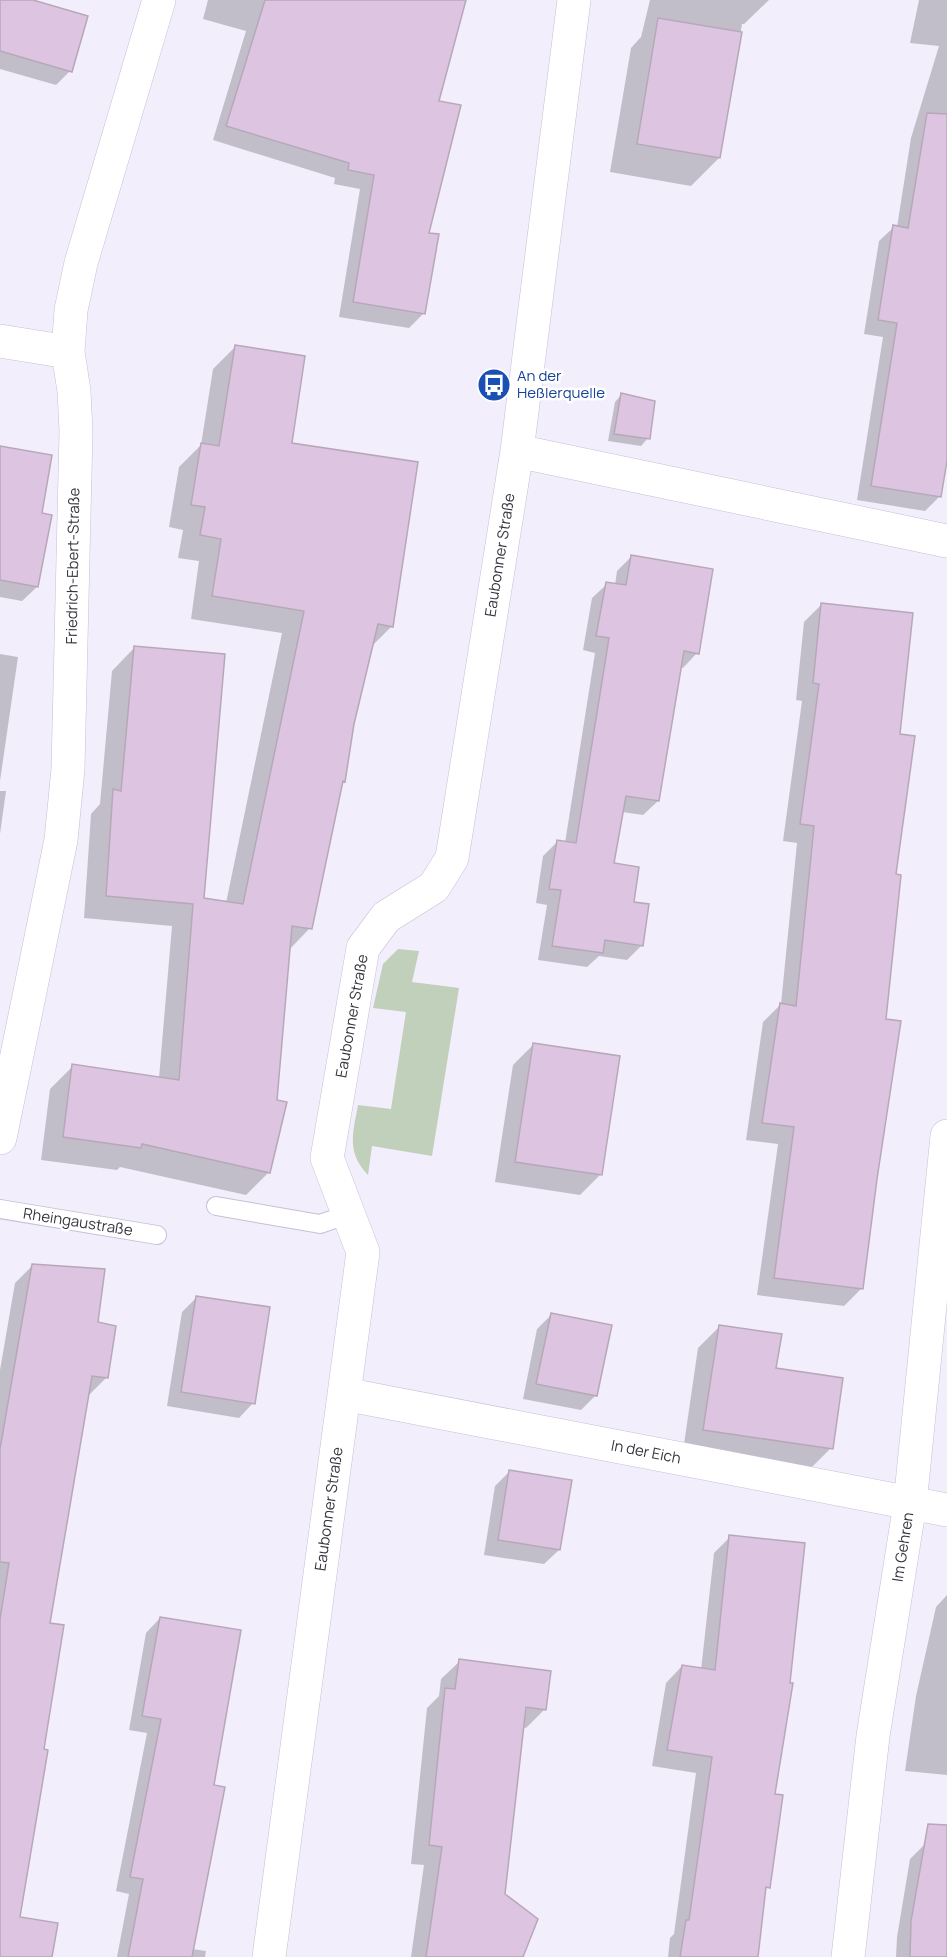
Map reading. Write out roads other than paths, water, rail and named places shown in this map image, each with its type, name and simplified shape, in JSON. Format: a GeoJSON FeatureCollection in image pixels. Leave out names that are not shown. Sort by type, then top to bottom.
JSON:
{"type":"FeatureCollection","features":[{"type":"Feature","properties":{"kind":"street","name":"Friedrich-Ebert-Straße"},"geometry":{"type":"LineString","coordinates":[[0,1138],[61,840],[68,769],[76,431],[74,391],[68,352],[71,310],[81,263],[159,0]]}},
{"type":"Feature","properties":{"kind":"street","name":"Eaubonner Straße"},"geometry":{"type":"LineString","coordinates":[[269,1957],[363,1252],[327,1158],[363,948],[387,917],[434,887],[452,858],[517,451],[574,0]]}},
{"type":"Feature","properties":{"kind":"street"},"geometry":{"type":"LineString","coordinates":[[0,341],[68,352]]}},
{"type":"Feature","properties":{"kind":"street"},"geometry":{"type":"LineString","coordinates":[[517,451],[947,541]]}},
{"type":"Feature","properties":{"kind":"street","name":"Im Gehren"},"geometry":{"type":"LineString","coordinates":[[848,1957],[873,1736],[910,1504],[947,1136]]}},
{"type":"Feature","properties":{"kind":"street","name":"In der Eich"},"geometry":{"type":"LineString","coordinates":[[344,1394],[947,1510]]}},
{"type":"Feature","properties":{"kind":"lane"},"geometry":{"type":"LineString","coordinates":[[216,1206],[320,1224],[350,1214]]}},
{"type":"Feature","properties":{"kind":"lane","name":"Rheingaustraße"},"geometry":{"type":"LineString","coordinates":[[0,1209],[157,1235]]}},
{"type":"Feature","properties":{"kind":"place","name":"An der Heßlerquelle"},"geometry":{"type":"Point","coordinates":[494,385]}}]}
